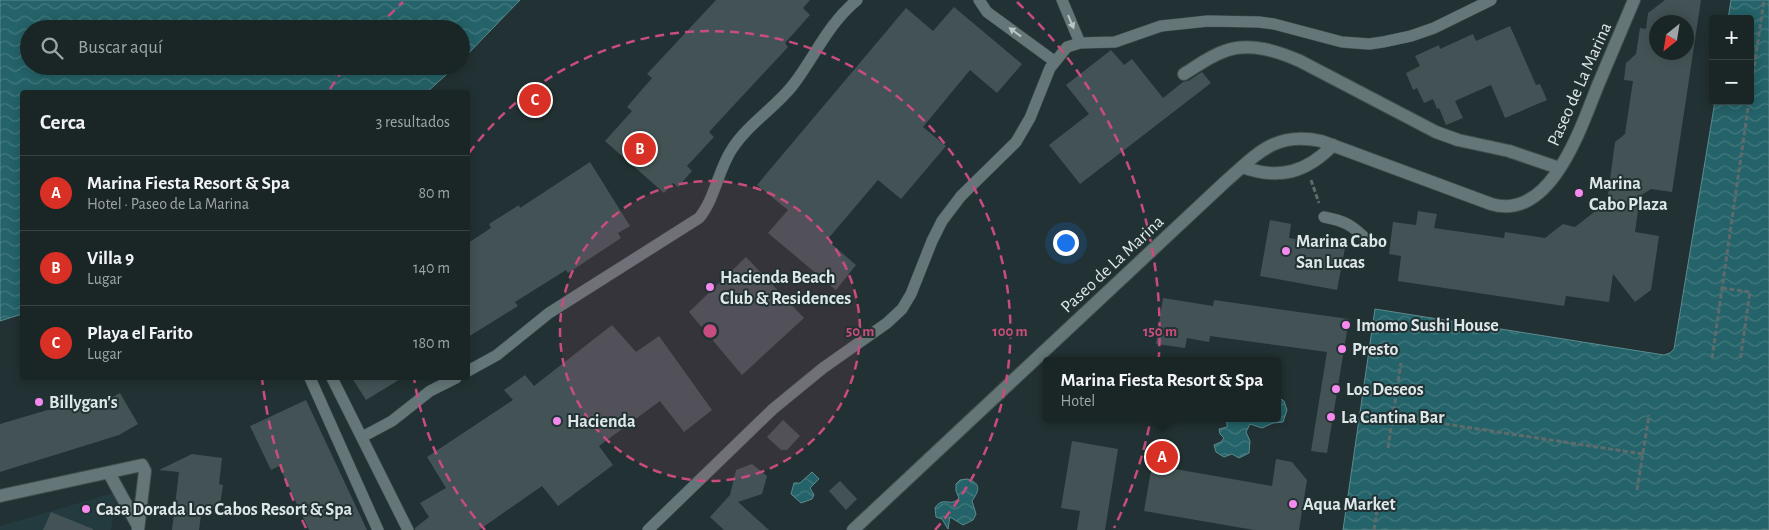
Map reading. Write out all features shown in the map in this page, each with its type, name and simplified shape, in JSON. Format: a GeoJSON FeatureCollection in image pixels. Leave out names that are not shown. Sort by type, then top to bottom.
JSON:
{"type":"FeatureCollection","features":[{"type":"Feature","properties":{"kind":"street","name":"Paseo de La Marina"},"geometry":{"type":"LineString","coordinates":[[853,530],[1242,168],[1272,145],[1293,138],[1309,138],[1333,145],[1490,204],[1503,207],[1522,204],[1534,197],[1559,168],[1575,141],[1634,0]]}},
{"type":"Feature","properties":{"kind":"street"},"geometry":{"type":"LineString","coordinates":[[1184,74],[1226,50],[1238,47],[1280,53],[1300,61],[1436,132],[1458,140],[1509,151],[1559,168]]}},
{"type":"Feature","properties":{"kind":"street"},"geometry":{"type":"LineString","coordinates":[[1242,168],[1260,174],[1292,172],[1320,157],[1333,145]]}},
{"type":"Feature","properties":{"kind":"street"},"geometry":{"type":"LineString","coordinates":[[0,496],[142,465],[145,471],[138,528]]}},
{"type":"Feature","properties":{"kind":"street"},"geometry":{"type":"LineString","coordinates":[[109,473],[138,528]]}},
{"type":"Feature","properties":{"kind":"lane"},"geometry":{"type":"LineString","coordinates":[[470,371],[497,354],[549,313],[698,218],[705,208],[726,158],[738,140],[792,86],[831,27],[858,0]]}},
{"type":"Feature","properties":{"kind":"lane"},"geometry":{"type":"LineString","coordinates":[[979,0],[987,12],[1054,60]]}},
{"type":"Feature","properties":{"kind":"lane"},"geometry":{"type":"LineString","coordinates":[[1062,0],[1080,43]]}},
{"type":"Feature","properties":{"kind":"lane"},"geometry":{"type":"LineString","coordinates":[[648,530],[773,409],[822,368],[887,323],[902,309],[911,294],[934,236],[942,221],[961,196],[1016,142],[1030,118],[1054,60],[1067,48],[1080,43],[1115,42],[1161,26],[1208,21],[1245,20],[1274,24],[1342,42],[1369,44],[1412,36],[1434,28],[1491,0]]}},
{"type":"Feature","properties":{"kind":"lane"},"geometry":{"type":"LineString","coordinates":[[1324,217],[1343,221],[1357,230],[1367,240]]}},
{"type":"Feature","properties":{"kind":"lane"},"geometry":{"type":"LineString","coordinates":[[311,380],[378,530]]}},
{"type":"Feature","properties":{"kind":"lane"},"geometry":{"type":"LineString","coordinates":[[333,380],[408,530]]}},
{"type":"Feature","properties":{"kind":"lane"},"geometry":{"type":"LineString","coordinates":[[362,437],[392,421],[430,391],[452,380]]}},
{"type":"Feature","properties":{"kind":"path"},"geometry":{"type":"LineString","coordinates":[[1754,69],[1764,0]]}},
{"type":"Feature","properties":{"kind":"path"},"geometry":{"type":"LineString","coordinates":[[1712,358],[1748,105]]}},
{"type":"Feature","properties":{"kind":"path"},"geometry":{"type":"LineString","coordinates":[[1306,165],[1324,217]]}},
{"type":"Feature","properties":{"kind":"path"},"geometry":{"type":"LineString","coordinates":[[1722,288],[1750,292],[1740,361]]}},
{"type":"Feature","properties":{"kind":"path"},"geometry":{"type":"LineString","coordinates":[[1388,448],[1401,363]]}},
{"type":"Feature","properties":{"kind":"path"},"geometry":{"type":"LineString","coordinates":[[1638,490],[1649,415]]}},
{"type":"Feature","properties":{"kind":"path"},"geometry":{"type":"LineString","coordinates":[[1393,416],[1643,454]]}},
{"type":"Feature","properties":{"kind":"path"},"geometry":{"type":"LineString","coordinates":[[1374,530],[1378,504]]}},
{"type":"Feature","properties":{"kind":"shaded area","name":"Casa Dorada Los Cabos Resort & Spa"},"geometry":{"type":"Polygon","coordinates":[[[117,492],[111,530],[0,530],[0,526],[117,492]]]}},
{"type":"Feature","properties":{"kind":"water"},"geometry":{"type":"Polygon","coordinates":[[[0,0],[520,0],[470,52],[470,20],[20,20],[20,75],[446,75],[429,90],[20,90],[20,315],[0,321],[0,0]]]}},
{"type":"Feature","properties":{"kind":"water"},"geometry":{"type":"Polygon","coordinates":[[[1731,0],[1769,0],[1769,530],[1343,530],[1375,309],[1664,355],[1674,349],[1714,105],[1754,105],[1754,15],[1729,15],[1731,0]]]}},
{"type":"Feature","properties":{"kind":"water"},"geometry":{"type":"Polygon","coordinates":[[[1281,399],[1284,401],[1287,410],[1283,422],[1273,423],[1262,428],[1250,424],[1246,432],[1250,441],[1249,453],[1239,458],[1232,454],[1224,457],[1216,452],[1214,445],[1221,442],[1224,438],[1220,434],[1219,429],[1227,427],[1227,422],[1281,422],[1281,399]]]}},
{"type":"Feature","properties":{"kind":"water"},"geometry":{"type":"Polygon","coordinates":[[[812,472],[819,479],[810,488],[814,495],[812,499],[801,503],[791,494],[794,483],[800,483],[812,472]]]}},
{"type":"Feature","properties":{"kind":"water"},"geometry":{"type":"Polygon","coordinates":[[[967,479],[975,483],[978,488],[972,501],[976,514],[973,520],[963,525],[950,517],[948,529],[942,519],[936,517],[935,508],[941,502],[956,501],[959,498],[956,484],[960,480],[967,479]]]}},
{"type":"Feature","properties":{"kind":"building"},"geometry":{"type":"Polygon","coordinates":[[[716,0],[810,0],[803,8],[810,15],[785,43],[788,47],[709,132],[714,137],[687,166],[692,171],[678,187],[673,183],[664,193],[605,141],[632,111],[627,107],[652,78],[647,74],[716,0]]]}},
{"type":"Feature","properties":{"kind":"building"},"geometry":{"type":"Polygon","coordinates":[[[1665,0],[1701,0],[1694,46],[1694,15],[1649,15],[1649,60],[1692,60],[1672,192],[1651,189],[1640,196],[1635,232],[1659,236],[1651,290],[1635,302],[1613,274],[1609,302],[1566,296],[1564,306],[1398,281],[1401,256],[1389,254],[1393,222],[1416,225],[1418,211],[1437,214],[1434,228],[1504,238],[1505,232],[1545,238],[1563,224],[1575,227],[1607,202],[1615,142],[1625,134],[1633,81],[1624,80],[1626,63],[1636,54],[1640,28],[1646,29],[1648,13],[1665,0]]]}},
{"type":"Feature","properties":{"kind":"building"},"geometry":{"type":"Polygon","coordinates":[[[954,7],[1022,64],[997,93],[970,70],[923,127],[946,146],[901,199],[878,180],[827,240],[856,265],[836,290],[768,233],[788,210],[757,185],[906,8],[933,31],[954,7]]]}},
{"type":"Feature","properties":{"kind":"building"},"geometry":{"type":"Polygon","coordinates":[[[1510,26],[1536,85],[1540,84],[1547,100],[1505,118],[1491,85],[1455,101],[1463,118],[1446,125],[1433,99],[1424,103],[1417,88],[1413,90],[1406,73],[1420,66],[1415,56],[1439,45],[1440,49],[1473,34],[1476,41],[1510,26]]]}},
{"type":"Feature","properties":{"kind":"building"},"geometry":{"type":"Polygon","coordinates":[[[1111,50],[1124,65],[1132,59],[1163,98],[1183,82],[1202,72],[1211,83],[1080,184],[1049,145],[1089,114],[1066,85],[1111,50]]]}},
{"type":"Feature","properties":{"kind":"building"},"geometry":{"type":"Polygon","coordinates":[[[590,162],[630,226],[618,233],[621,238],[568,273],[566,270],[515,302],[518,306],[470,336],[470,242],[491,228],[489,224],[519,205],[520,208],[590,162]]]}},
{"type":"Feature","properties":{"kind":"building","name":"Marina Cabo San Lucas"},"geometry":{"type":"Polygon","coordinates":[[[1270,220],[1291,224],[1289,238],[1345,248],[1337,290],[1260,276],[1270,220]]]}},
{"type":"Feature","properties":{"kind":"building"},"geometry":{"type":"Polygon","coordinates":[[[746,257],[804,318],[742,375],[689,312],[746,257]]]}},
{"type":"Feature","properties":{"kind":"building"},"geometry":{"type":"Polygon","coordinates":[[[1163,298],[1213,306],[1214,300],[1349,319],[1327,453],[1311,451],[1327,352],[1210,336],[1209,342],[1187,338],[1185,348],[1156,344],[1163,298]]]}},
{"type":"Feature","properties":{"kind":"building","name":"Hacienda"},"geometry":{"type":"Polygon","coordinates":[[[612,325],[636,352],[659,336],[712,410],[684,432],[660,401],[599,446],[613,465],[558,506],[542,486],[479,530],[415,530],[429,517],[420,503],[446,488],[427,457],[513,400],[504,390],[525,375],[534,386],[612,325]]]}},
{"type":"Feature","properties":{"kind":"building"},"geometry":{"type":"Polygon","coordinates":[[[353,380],[399,380],[366,400],[353,380]]]}},
{"type":"Feature","properties":{"kind":"building"},"geometry":{"type":"Polygon","coordinates":[[[120,393],[138,424],[119,435],[0,472],[0,424],[78,401],[82,414],[120,393]]]}},
{"type":"Feature","properties":{"kind":"building"},"geometry":{"type":"Polygon","coordinates":[[[306,400],[367,530],[309,530],[279,466],[271,470],[250,426],[306,400]]]}},
{"type":"Feature","properties":{"kind":"building"},"geometry":{"type":"Polygon","coordinates":[[[783,420],[800,436],[787,450],[781,450],[767,437],[783,420]]]}},
{"type":"Feature","properties":{"kind":"building"},"geometry":{"type":"Polygon","coordinates":[[[1072,441],[1118,449],[1105,530],[1077,530],[1080,511],[1061,508],[1072,441]]]}},
{"type":"Feature","properties":{"kind":"building"},"geometry":{"type":"Polygon","coordinates":[[[192,454],[222,458],[219,484],[223,485],[219,511],[202,508],[199,530],[172,530],[179,472],[159,470],[192,454]]]}},
{"type":"Feature","properties":{"kind":"building"},"geometry":{"type":"Polygon","coordinates":[[[1276,459],[1292,462],[1307,480],[1299,530],[1254,530],[1144,511],[1152,465],[1272,486],[1276,459]]]}},
{"type":"Feature","properties":{"kind":"building"},"geometry":{"type":"Polygon","coordinates":[[[752,464],[767,476],[762,494],[738,502],[769,530],[724,530],[710,517],[730,495],[736,470],[752,464]]]}},
{"type":"Feature","properties":{"kind":"building"},"geometry":{"type":"Polygon","coordinates":[[[840,481],[857,499],[846,510],[829,491],[840,481]]]}},
{"type":"Feature","properties":{"kind":"building"},"geometry":{"type":"Polygon","coordinates":[[[51,512],[93,529],[93,530],[43,530],[51,512]]]}},
{"type":"Feature","properties":{"kind":"place","name":"Playa el Farito"},"geometry":{"type":"Point","coordinates":[535,100]}},
{"type":"Feature","properties":{"kind":"place","name":"Villa 9"},"geometry":{"type":"Point","coordinates":[640,149]}},
{"type":"Feature","properties":{"kind":"place","name":"Marina Cabo Plaza"},"geometry":{"type":"Point","coordinates":[1579,193]}},
{"type":"Feature","properties":{"kind":"place","name":"Marina Cabo San Lucas"},"geometry":{"type":"Point","coordinates":[1286,251]}},
{"type":"Feature","properties":{"kind":"place","name":"Hacienda Beach Club & Residences"},"geometry":{"type":"Point","coordinates":[710,287]}},
{"type":"Feature","properties":{"kind":"place","name":"Imomo Sushi House"},"geometry":{"type":"Point","coordinates":[1346,325]}},
{"type":"Feature","properties":{"kind":"place","name":"Presto"},"geometry":{"type":"Point","coordinates":[1342,349]}},
{"type":"Feature","properties":{"kind":"place","name":"Los Deseos"},"geometry":{"type":"Point","coordinates":[1336,389]}},
{"type":"Feature","properties":{"kind":"place","name":"Billygan's"},"geometry":{"type":"Point","coordinates":[39,402]}},
{"type":"Feature","properties":{"kind":"place","name":"La Cantina Bar"},"geometry":{"type":"Point","coordinates":[1331,417]}},
{"type":"Feature","properties":{"kind":"place","name":"Hacienda"},"geometry":{"type":"Point","coordinates":[557,421]}},
{"type":"Feature","properties":{"kind":"place","name":"Marina Fiesta Resort & Spa"},"geometry":{"type":"Point","coordinates":[1162,457]}},
{"type":"Feature","properties":{"kind":"place","name":"Aqua Market"},"geometry":{"type":"Point","coordinates":[1293,504]}},
{"type":"Feature","properties":{"kind":"place","name":"Casa Dorada Los Cabos Resort & Spa"},"geometry":{"type":"Point","coordinates":[86,509]}}]}
